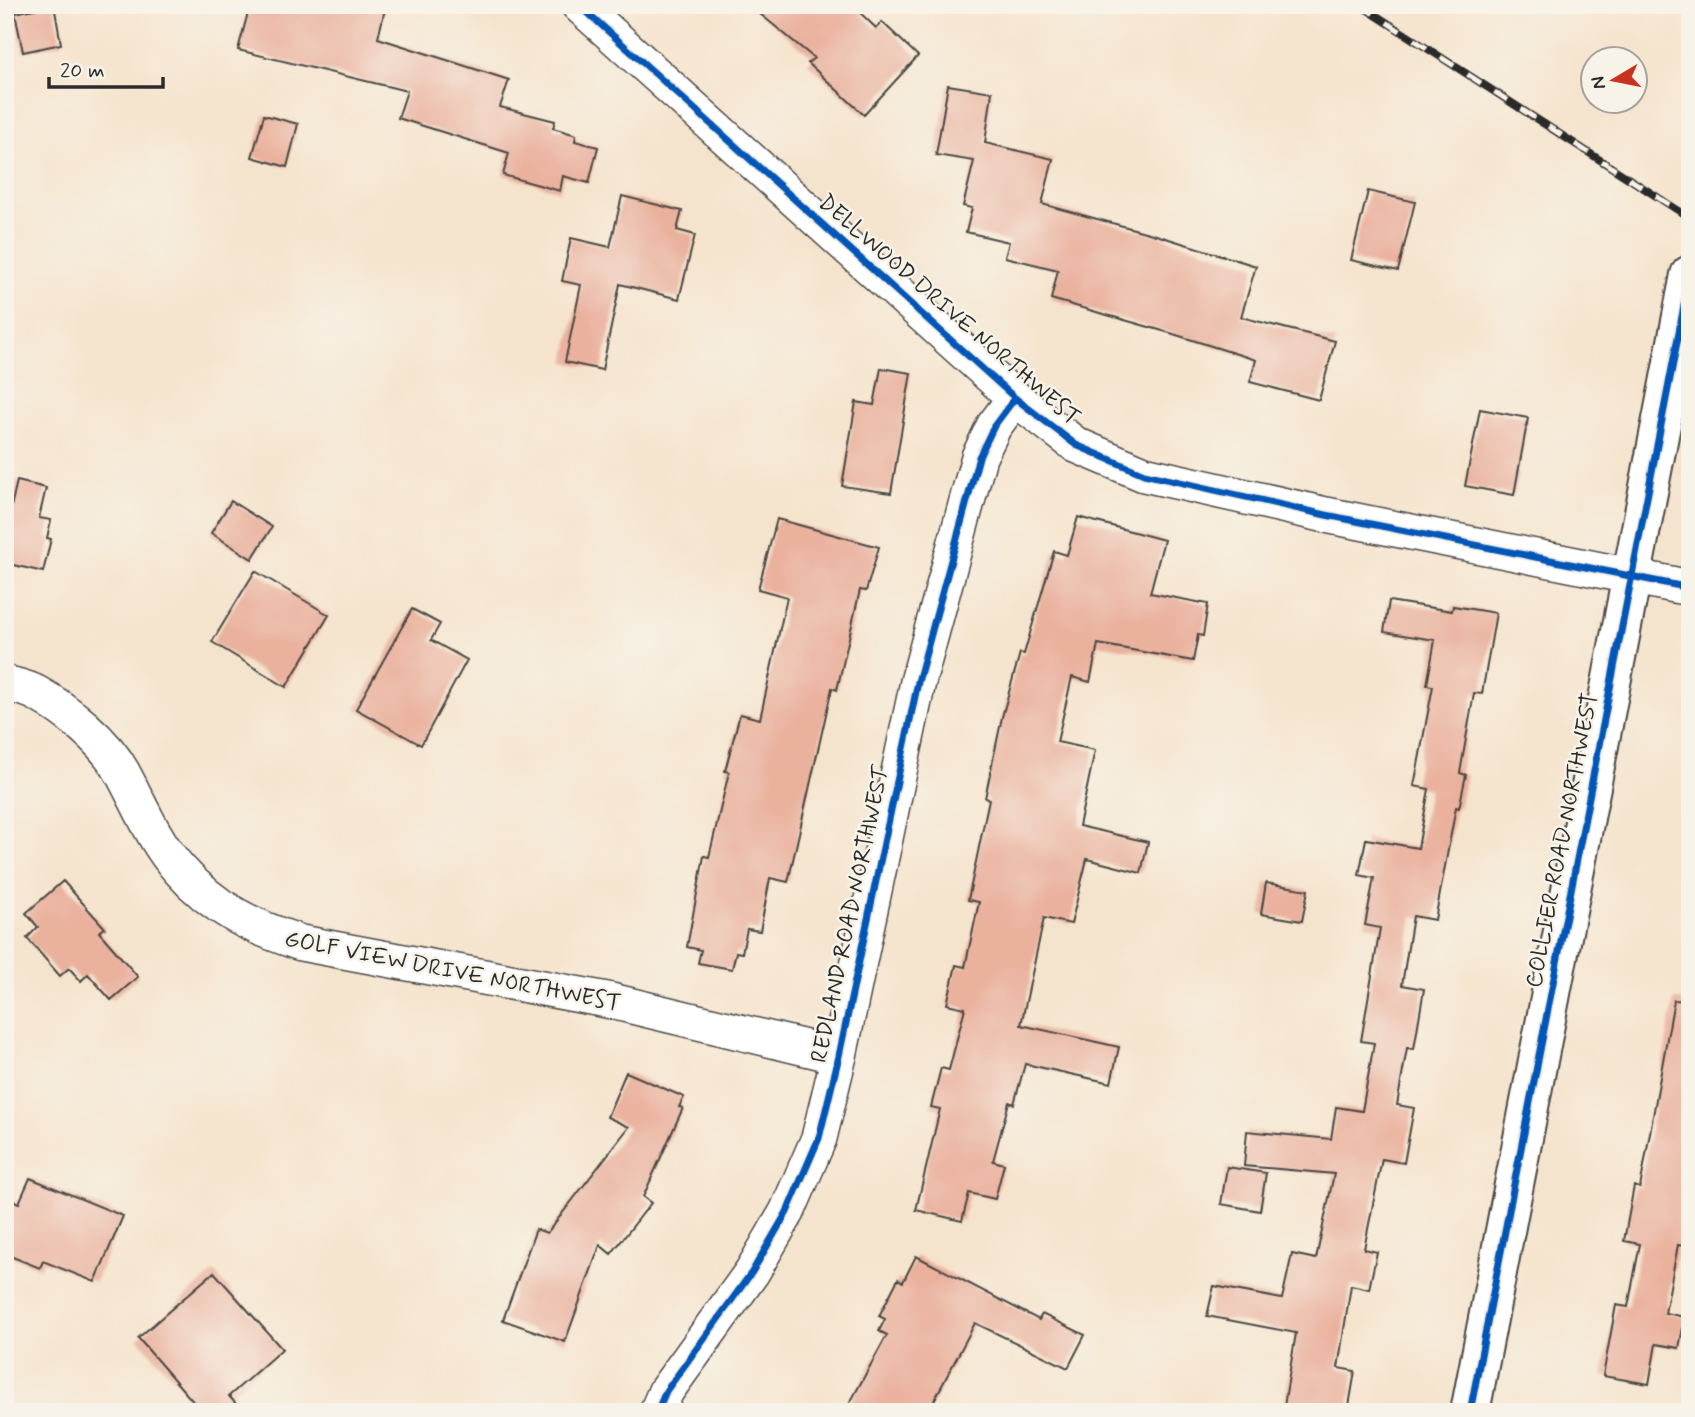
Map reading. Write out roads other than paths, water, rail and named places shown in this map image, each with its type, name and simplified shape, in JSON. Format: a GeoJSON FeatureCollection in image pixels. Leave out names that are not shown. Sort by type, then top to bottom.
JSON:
{"type":"FeatureCollection","features":[{"type":"Feature","properties":{"kind":"street","name":"DELLWOOD DRIVE NORTHWEST"},"geometry":{"type":"LineString","coordinates":[[579,5],[1015,398],[1076,444],[1144,474],[1326,515],[1690,588]]}},
{"type":"Feature","properties":{"kind":"street","name":"COLLIER ROAD NORTHWEST"},"geometry":{"type":"LineString","coordinates":[[1471,1412],[1689,281]]}},
{"type":"Feature","properties":{"kind":"street","name":"REDLAND ROAD NORTHWEST"},"geometry":{"type":"LineString","coordinates":[[657,1412],[666,1391],[752,1272],[787,1212],[818,1138],[839,1056],[918,682],[979,457],[994,426],[1015,398]]}},
{"type":"Feature","properties":{"kind":"street","name":"GOLF VIEW DRIVE NORTHWEST"},"geometry":{"type":"LineString","coordinates":[[5,683],[35,692],[83,725],[120,769],[156,837],[178,869],[215,903],[258,928],[301,943],[607,1000],[839,1056]]}},
{"type":"Feature","properties":{"kind":"railway"},"geometry":{"type":"LineString","coordinates":[[1360,5],[1690,218]]}}]}
